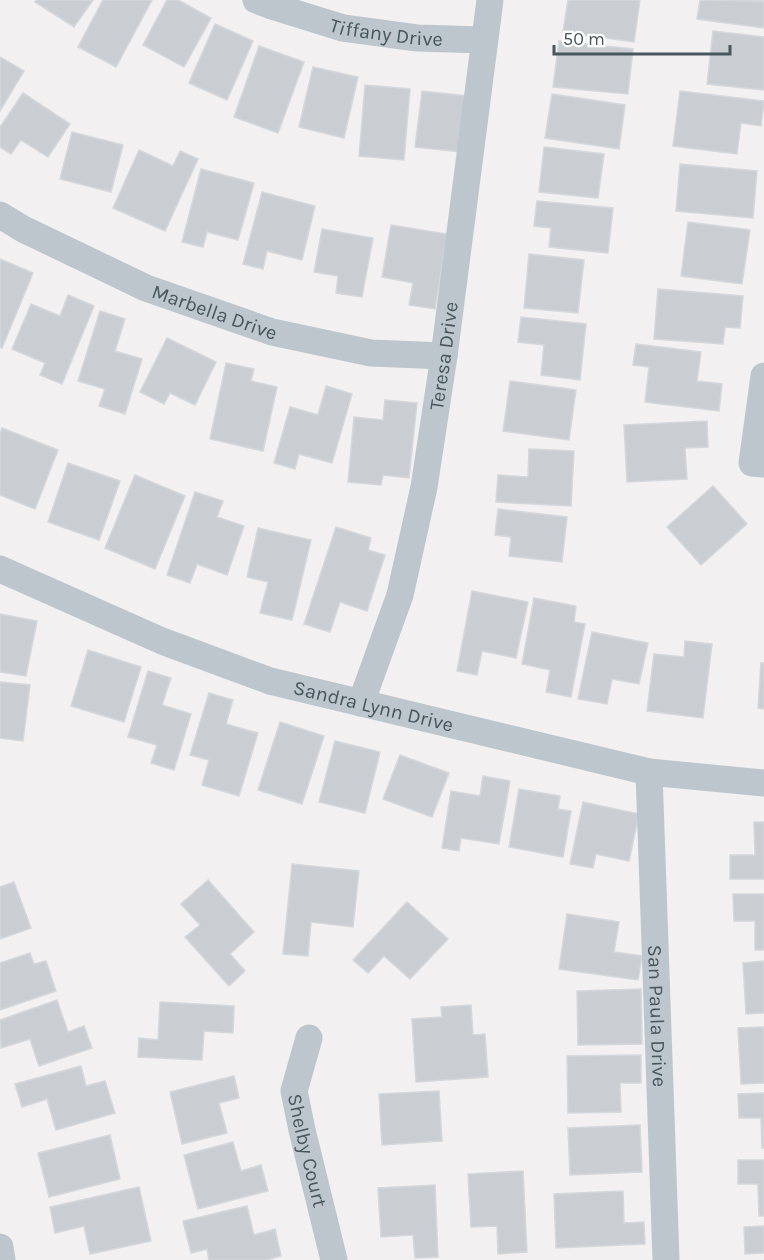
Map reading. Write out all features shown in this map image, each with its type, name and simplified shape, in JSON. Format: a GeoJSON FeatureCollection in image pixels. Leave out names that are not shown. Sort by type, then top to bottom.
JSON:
{"type":"FeatureCollection","features":[{"type":"Feature","properties":{"kind":"street","name":"Tiffany Drive"},"geometry":{"type":"LineString","coordinates":[[256,0],[268,6],[343,28],[417,38],[484,40]]}},
{"type":"Feature","properties":{"kind":"street","name":"Teresa Drive"},"geometry":{"type":"LineString","coordinates":[[361,703],[400,595],[424,487],[444,356],[490,0]]}},
{"type":"Feature","properties":{"kind":"street","name":"Marbella Drive"},"geometry":{"type":"LineString","coordinates":[[0,214],[23,229],[146,288],[272,332],[370,353],[444,356]]}},
{"type":"Feature","properties":{"kind":"street"},"geometry":{"type":"LineString","coordinates":[[758,464],[764,376]]}},
{"type":"Feature","properties":{"kind":"street","name":"Sandra Lynn Drive"},"geometry":{"type":"LineString","coordinates":[[0,569],[162,641],[270,681],[649,772],[764,783]]}},
{"type":"Feature","properties":{"kind":"street","name":"San Paula Drive"},"geometry":{"type":"LineString","coordinates":[[649,772],[666,1260]]}},
{"type":"Feature","properties":{"kind":"street","name":"Shelby Court"},"geometry":{"type":"LineString","coordinates":[[309,1038],[294,1091],[334,1260]]}},
{"type":"Feature","properties":{"kind":"street"},"geometry":{"type":"LineString","coordinates":[[0,1247],[2,1260]]}},
{"type":"Feature","properties":{"kind":"building"},"geometry":{"type":"Polygon","coordinates":[[[36,0],[93,0],[74,27],[35,2],[36,0]]]}},
{"type":"Feature","properties":{"kind":"building"},"geometry":{"type":"Polygon","coordinates":[[[103,0],[152,0],[116,67],[78,47],[103,0]]]}},
{"type":"Feature","properties":{"kind":"building"},"geometry":{"type":"Polygon","coordinates":[[[167,0],[178,0],[211,18],[184,67],[143,45],[167,0]]]}},
{"type":"Feature","properties":{"kind":"building"},"geometry":{"type":"Polygon","coordinates":[[[568,0],[640,0],[634,42],[563,32],[568,0]]]}},
{"type":"Feature","properties":{"kind":"building"},"geometry":{"type":"Polygon","coordinates":[[[700,0],[764,1],[764,28],[697,19],[700,0]]]}},
{"type":"Feature","properties":{"kind":"building"},"geometry":{"type":"Polygon","coordinates":[[[215,24],[253,41],[227,100],[189,83],[215,24]]]}},
{"type":"Feature","properties":{"kind":"building"},"geometry":{"type":"Polygon","coordinates":[[[713,31],[764,37],[764,90],[707,84],[713,31]]]}},
{"type":"Feature","properties":{"kind":"building"},"geometry":{"type":"Polygon","coordinates":[[[559,41],[633,49],[628,94],[553,87],[559,41]]]}},
{"type":"Feature","properties":{"kind":"building"},"geometry":{"type":"Polygon","coordinates":[[[259,46],[304,62],[278,133],[234,117],[259,46]]]}},
{"type":"Feature","properties":{"kind":"building"},"geometry":{"type":"Polygon","coordinates":[[[0,57],[24,71],[0,111],[0,57]]]}},
{"type":"Feature","properties":{"kind":"building"},"geometry":{"type":"Polygon","coordinates":[[[313,67],[358,77],[344,138],[299,127],[313,67]]]}},
{"type":"Feature","properties":{"kind":"building"},"geometry":{"type":"Polygon","coordinates":[[[365,85],[410,89],[404,160],[359,156],[365,85]]]}},
{"type":"Feature","properties":{"kind":"building"},"geometry":{"type":"Polygon","coordinates":[[[422,91],[467,96],[461,152],[415,147],[422,91]]]}},
{"type":"Feature","properties":{"kind":"building"},"geometry":{"type":"Polygon","coordinates":[[[680,91],[764,101],[761,126],[741,123],[737,154],[673,146],[680,91]]]}},
{"type":"Feature","properties":{"kind":"building"},"geometry":{"type":"Polygon","coordinates":[[[23,93],[70,124],[48,157],[21,140],[11,154],[0,147],[0,127],[23,93]]]}},
{"type":"Feature","properties":{"kind":"building"},"geometry":{"type":"Polygon","coordinates":[[[552,94],[625,105],[619,149],[545,138],[552,94]]]}},
{"type":"Feature","properties":{"kind":"building"},"geometry":{"type":"Polygon","coordinates":[[[72,132],[123,145],[111,192],[60,179],[72,132]]]}},
{"type":"Feature","properties":{"kind":"building"},"geometry":{"type":"Polygon","coordinates":[[[544,147],[604,154],[598,198],[539,192],[544,147]]]}},
{"type":"Feature","properties":{"kind":"building"},"geometry":{"type":"Polygon","coordinates":[[[139,150],[173,166],[180,151],[198,159],[165,231],[113,208],[139,150]]]}},
{"type":"Feature","properties":{"kind":"building"},"geometry":{"type":"Polygon","coordinates":[[[680,164],[757,171],[753,218],[676,211],[680,164]]]}},
{"type":"Feature","properties":{"kind":"building"},"geometry":{"type":"Polygon","coordinates":[[[201,169],[254,183],[238,240],[207,232],[203,247],[182,242],[201,169]]]}},
{"type":"Feature","properties":{"kind":"building"},"geometry":{"type":"Polygon","coordinates":[[[262,192],[315,206],[302,260],[267,251],[263,269],[243,264],[262,192]]]}},
{"type":"Feature","properties":{"kind":"building"},"geometry":{"type":"Polygon","coordinates":[[[537,201],[613,208],[608,253],[549,247],[551,228],[534,226],[537,201]]]}},
{"type":"Feature","properties":{"kind":"building"},"geometry":{"type":"Polygon","coordinates":[[[688,222],[750,230],[742,284],[681,276],[688,222]]]}},
{"type":"Feature","properties":{"kind":"building"},"geometry":{"type":"Polygon","coordinates":[[[391,225],[447,234],[435,309],[409,305],[413,283],[382,277],[391,225]]]}},
{"type":"Feature","properties":{"kind":"building"},"geometry":{"type":"Polygon","coordinates":[[[322,229],[373,238],[362,297],[336,293],[338,276],[314,272],[322,229]]]}},
{"type":"Feature","properties":{"kind":"building"},"geometry":{"type":"Polygon","coordinates":[[[529,254],[584,260],[578,313],[524,308],[529,254]]]}},
{"type":"Feature","properties":{"kind":"building"},"geometry":{"type":"Polygon","coordinates":[[[0,259],[33,273],[2,348],[0,347],[0,259]]]}},
{"type":"Feature","properties":{"kind":"building"},"geometry":{"type":"Polygon","coordinates":[[[658,289],[743,296],[740,328],[725,327],[723,344],[654,339],[658,289]]]}},
{"type":"Feature","properties":{"kind":"building"},"geometry":{"type":"Polygon","coordinates":[[[68,295],[94,306],[62,384],[40,375],[45,363],[12,349],[31,304],[60,316],[68,295]]]}},
{"type":"Feature","properties":{"kind":"building"},"geometry":{"type":"Polygon","coordinates":[[[100,311],[125,319],[115,351],[142,359],[125,414],[99,406],[105,389],[78,381],[100,311]]]}},
{"type":"Feature","properties":{"kind":"building"},"geometry":{"type":"Polygon","coordinates":[[[521,317],[586,324],[580,380],[541,375],[544,345],[518,342],[521,317]]]}},
{"type":"Feature","properties":{"kind":"building"},"geometry":{"type":"Polygon","coordinates":[[[167,338],[216,362],[195,405],[170,393],[164,404],[140,392],[167,338]]]}},
{"type":"Feature","properties":{"kind":"building"},"geometry":{"type":"Polygon","coordinates":[[[636,344],[701,352],[697,381],[722,384],[719,411],[645,402],[649,367],[633,365],[636,344]]]}},
{"type":"Feature","properties":{"kind":"building"},"geometry":{"type":"Polygon","coordinates":[[[226,363],[254,369],[251,381],[277,387],[263,451],[210,439],[226,363]]]}},
{"type":"Feature","properties":{"kind":"building"},"geometry":{"type":"Polygon","coordinates":[[[510,381],[576,390],[569,440],[503,431],[510,381]]]}},
{"type":"Feature","properties":{"kind":"building"},"geometry":{"type":"Polygon","coordinates":[[[326,386],[352,394],[332,463],[299,454],[295,469],[274,463],[290,407],[318,415],[326,386]]]}},
{"type":"Feature","properties":{"kind":"building"},"geometry":{"type":"Polygon","coordinates":[[[385,400],[417,403],[409,478],[383,475],[381,485],[348,482],[354,417],[383,420],[385,400]]]}},
{"type":"Feature","properties":{"kind":"building"},"geometry":{"type":"Polygon","coordinates":[[[707,421],[708,447],[685,448],[687,479],[627,482],[624,425],[707,421]]]}},
{"type":"Feature","properties":{"kind":"building"},"geometry":{"type":"Polygon","coordinates":[[[2,428],[58,450],[35,509],[0,495],[0,433],[2,428]]]}},
{"type":"Feature","properties":{"kind":"building"},"geometry":{"type":"Polygon","coordinates":[[[529,449],[574,451],[571,506],[496,502],[498,475],[528,477],[529,449]]]}},
{"type":"Feature","properties":{"kind":"building"},"geometry":{"type":"Polygon","coordinates":[[[68,463],[120,481],[99,540],[48,522],[68,463]]]}},
{"type":"Feature","properties":{"kind":"building"},"geometry":{"type":"Polygon","coordinates":[[[135,475],[185,496],[155,569],[105,548],[135,475]]]}},
{"type":"Feature","properties":{"kind":"building"},"geometry":{"type":"Polygon","coordinates":[[[713,486],[747,524],[701,565],[667,527],[713,486]]]}},
{"type":"Feature","properties":{"kind":"building"},"geometry":{"type":"Polygon","coordinates":[[[195,492],[223,501],[217,517],[244,526],[227,575],[197,564],[190,583],[167,575],[195,492]]]}},
{"type":"Feature","properties":{"kind":"building"},"geometry":{"type":"Polygon","coordinates":[[[498,509],[567,517],[562,562],[509,556],[511,537],[495,535],[498,509]]]}},
{"type":"Feature","properties":{"kind":"building"},"geometry":{"type":"Polygon","coordinates":[[[336,527],[371,538],[368,550],[385,555],[367,611],[340,602],[330,632],[304,624],[336,527]]]}},
{"type":"Feature","properties":{"kind":"building"},"geometry":{"type":"Polygon","coordinates":[[[258,528],[311,540],[292,620],[260,613],[268,582],[247,577],[258,528]]]}},
{"type":"Feature","properties":{"kind":"building"},"geometry":{"type":"Polygon","coordinates":[[[472,591],[528,602],[516,658],[482,651],[477,675],[457,671],[472,591]]]}},
{"type":"Feature","properties":{"kind":"building"},"geometry":{"type":"Polygon","coordinates":[[[534,598],[576,606],[574,622],[585,624],[571,697],[546,692],[550,670],[522,664],[534,598]]]}},
{"type":"Feature","properties":{"kind":"building"},"geometry":{"type":"Polygon","coordinates":[[[0,614],[37,621],[26,676],[0,672],[0,614]]]}},
{"type":"Feature","properties":{"kind":"building"},"geometry":{"type":"Polygon","coordinates":[[[592,632],[648,643],[639,684],[612,679],[607,704],[578,699],[592,632]]]}},
{"type":"Feature","properties":{"kind":"building"},"geometry":{"type":"Polygon","coordinates":[[[685,641],[712,644],[703,718],[647,711],[654,654],[684,657],[685,641]]]}},
{"type":"Feature","properties":{"kind":"building"},"geometry":{"type":"Polygon","coordinates":[[[88,650],[141,667],[124,722],[71,706],[88,650]]]}},
{"type":"Feature","properties":{"kind":"building"},"geometry":{"type":"Polygon","coordinates":[[[761,663],[764,663],[764,709],[758,708],[761,663]]]}},
{"type":"Feature","properties":{"kind":"building"},"geometry":{"type":"Polygon","coordinates":[[[148,671],[171,678],[162,705],[191,714],[174,770],[151,763],[157,745],[128,737],[148,671]]]}},
{"type":"Feature","properties":{"kind":"building"},"geometry":{"type":"Polygon","coordinates":[[[0,682],[30,685],[23,741],[0,738],[0,682]]]}},
{"type":"Feature","properties":{"kind":"building"},"geometry":{"type":"Polygon","coordinates":[[[209,693],[233,700],[226,724],[258,733],[239,796],[202,785],[209,760],[190,755],[209,693]]]}},
{"type":"Feature","properties":{"kind":"building"},"geometry":{"type":"Polygon","coordinates":[[[280,722],[324,736],[302,804],[258,790],[280,722]]]}},
{"type":"Feature","properties":{"kind":"building"},"geometry":{"type":"Polygon","coordinates":[[[335,741],[380,752],[365,813],[319,802],[335,741]]]}},
{"type":"Feature","properties":{"kind":"building"},"geometry":{"type":"Polygon","coordinates":[[[400,755],[449,773],[432,817],[383,799],[400,755]]]}},
{"type":"Feature","properties":{"kind":"building"},"geometry":{"type":"Polygon","coordinates":[[[483,776],[510,781],[499,844],[461,838],[459,851],[442,848],[451,791],[480,796],[483,776]]]}},
{"type":"Feature","properties":{"kind":"building"},"geometry":{"type":"Polygon","coordinates":[[[519,789],[560,796],[558,809],[571,811],[563,857],[509,847],[519,789]]]}},
{"type":"Feature","properties":{"kind":"building"},"geometry":{"type":"Polygon","coordinates":[[[583,802],[639,814],[629,861],[596,854],[593,868],[570,864],[583,802]]]}},
{"type":"Feature","properties":{"kind":"building"},"geometry":{"type":"Polygon","coordinates":[[[754,822],[764,822],[764,879],[730,879],[730,855],[755,855],[754,822]]]}},
{"type":"Feature","properties":{"kind":"building"},"geometry":{"type":"Polygon","coordinates":[[[292,864],[359,871],[353,927],[311,922],[308,956],[283,954],[292,864]]]}},
{"type":"Feature","properties":{"kind":"building"},"geometry":{"type":"Polygon","coordinates":[[[208,880],[254,932],[230,954],[245,971],[229,986],[185,937],[200,925],[181,904],[208,880]]]}},
{"type":"Feature","properties":{"kind":"building"},"geometry":{"type":"Polygon","coordinates":[[[14,882],[31,928],[0,939],[0,887],[14,882]]]}},
{"type":"Feature","properties":{"kind":"building"},"geometry":{"type":"Polygon","coordinates":[[[733,894],[764,894],[764,950],[755,950],[755,921],[734,921],[733,894]]]}},
{"type":"Feature","properties":{"kind":"building"},"geometry":{"type":"Polygon","coordinates":[[[407,902],[448,939],[410,979],[384,956],[368,973],[353,960],[407,902]]]}},
{"type":"Feature","properties":{"kind":"building"},"geometry":{"type":"Polygon","coordinates":[[[567,914],[619,922],[614,952],[642,956],[638,980],[559,969],[567,914]]]}},
{"type":"Feature","properties":{"kind":"building"},"geometry":{"type":"Polygon","coordinates":[[[30,953],[34,964],[46,961],[56,991],[0,1010],[0,963],[30,953]]]}},
{"type":"Feature","properties":{"kind":"building"},"geometry":{"type":"Polygon","coordinates":[[[764,961],[764,1013],[746,1014],[743,963],[764,961]]]}},
{"type":"Feature","properties":{"kind":"building"},"geometry":{"type":"Polygon","coordinates":[[[641,989],[642,1044],[578,1045],[577,991],[641,989]]]}},
{"type":"Feature","properties":{"kind":"building"},"geometry":{"type":"Polygon","coordinates":[[[57,1000],[68,1032],[84,1026],[92,1048],[39,1066],[30,1039],[1,1048],[0,1020],[57,1000]]]}},
{"type":"Feature","properties":{"kind":"building"},"geometry":{"type":"Polygon","coordinates":[[[160,1002],[234,1006],[233,1033],[204,1031],[202,1060],[138,1057],[139,1038],[158,1040],[160,1002]]]}},
{"type":"Feature","properties":{"kind":"building"},"geometry":{"type":"Polygon","coordinates":[[[471,1005],[473,1035],[485,1034],[488,1077],[416,1082],[412,1019],[442,1017],[441,1007],[471,1005]]]}},
{"type":"Feature","properties":{"kind":"building"},"geometry":{"type":"Polygon","coordinates":[[[764,1027],[764,1083],[741,1084],[738,1028],[764,1027]]]}},
{"type":"Feature","properties":{"kind":"building"},"geometry":{"type":"Polygon","coordinates":[[[641,1055],[641,1083],[620,1083],[621,1112],[568,1113],[567,1056],[641,1055]]]}},
{"type":"Feature","properties":{"kind":"building"},"geometry":{"type":"Polygon","coordinates":[[[81,1066],[86,1086],[105,1081],[115,1113],[56,1130],[47,1099],[22,1107],[15,1084],[81,1066]]]}},
{"type":"Feature","properties":{"kind":"building"},"geometry":{"type":"Polygon","coordinates":[[[234,1076],[239,1098],[219,1103],[227,1133],[182,1144],[170,1092],[234,1076]]]}},
{"type":"Feature","properties":{"kind":"building"},"geometry":{"type":"Polygon","coordinates":[[[439,1091],[442,1141],[382,1145],[379,1094],[439,1091]]]}},
{"type":"Feature","properties":{"kind":"building"},"geometry":{"type":"Polygon","coordinates":[[[764,1093],[764,1148],[762,1148],[761,1118],[739,1118],[738,1094],[764,1093]]]}},
{"type":"Feature","properties":{"kind":"building"},"geometry":{"type":"Polygon","coordinates":[[[640,1125],[642,1172],[570,1175],[568,1128],[640,1125]]]}},
{"type":"Feature","properties":{"kind":"building"},"geometry":{"type":"Polygon","coordinates":[[[110,1135],[120,1179],[49,1197],[38,1153],[110,1135]]]}},
{"type":"Feature","properties":{"kind":"building"},"geometry":{"type":"Polygon","coordinates":[[[233,1142],[241,1171],[261,1165],[268,1191],[198,1209],[184,1155],[233,1142]]]}},
{"type":"Feature","properties":{"kind":"building"},"geometry":{"type":"Polygon","coordinates":[[[738,1160],[764,1160],[764,1216],[759,1216],[758,1184],[738,1184],[738,1160]]]}},
{"type":"Feature","properties":{"kind":"building"},"geometry":{"type":"Polygon","coordinates":[[[523,1171],[527,1252],[498,1254],[497,1226],[471,1227],[468,1174],[523,1171]]]}},
{"type":"Feature","properties":{"kind":"building"},"geometry":{"type":"Polygon","coordinates":[[[435,1185],[438,1257],[415,1258],[413,1235],[381,1237],[378,1188],[435,1185]]]}},
{"type":"Feature","properties":{"kind":"building"},"geometry":{"type":"Polygon","coordinates":[[[139,1187],[151,1241],[90,1254],[84,1226],[55,1233],[50,1207],[139,1187]]]}},
{"type":"Feature","properties":{"kind":"building"},"geometry":{"type":"Polygon","coordinates":[[[623,1191],[624,1223],[644,1222],[645,1244],[556,1248],[554,1194],[623,1191]]]}},
{"type":"Feature","properties":{"kind":"building"},"geometry":{"type":"Polygon","coordinates":[[[247,1206],[254,1235],[275,1229],[281,1256],[266,1260],[209,1260],[207,1249],[191,1253],[183,1221],[247,1206]]]}},
{"type":"Feature","properties":{"kind":"building"},"geometry":{"type":"Polygon","coordinates":[[[764,1226],[764,1253],[745,1254],[744,1227],[764,1226]]]}}]}
